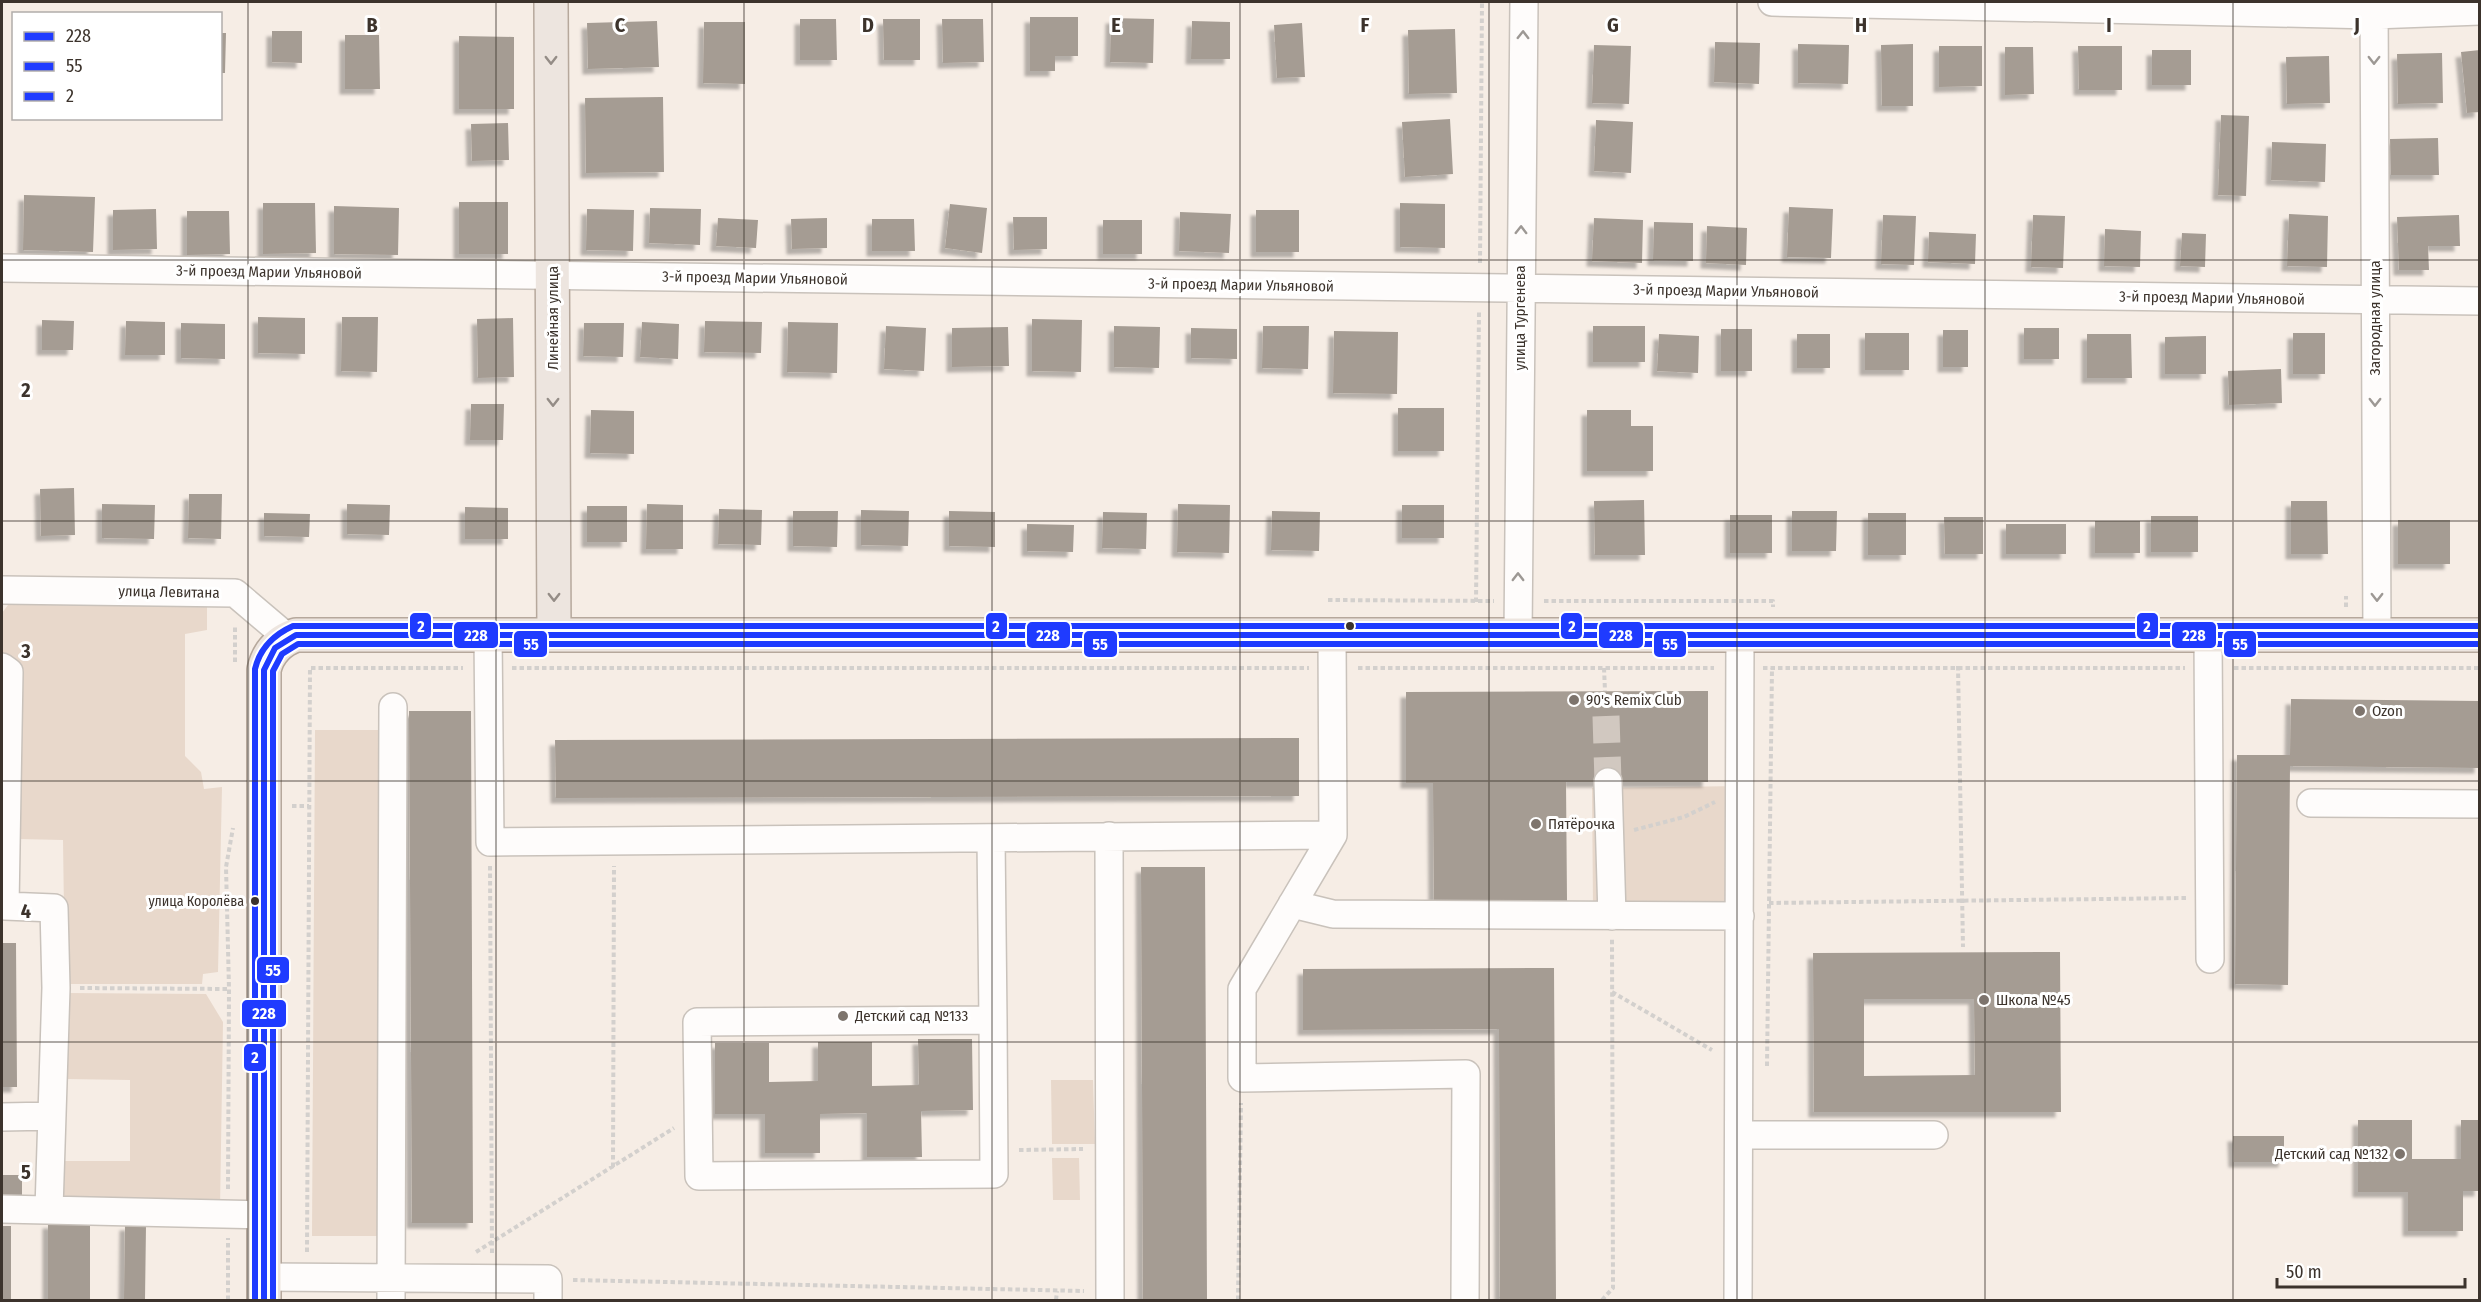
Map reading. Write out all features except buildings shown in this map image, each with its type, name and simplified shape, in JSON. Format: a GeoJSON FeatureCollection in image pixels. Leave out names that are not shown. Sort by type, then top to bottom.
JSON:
{"type":"FeatureCollection","features":[{"type":"Feature","properties":{"kind":"main road","name":"Линейная улица"},"geometry":{"type":"LineString","coordinates":[[551,2],[554,635]]}},
{"type":"Feature","properties":{"kind":"main road"},"geometry":{"type":"LineString","coordinates":[[264,1289],[264,670],[274,650],[288,638],[306,634],[2480,635]]}},
{"type":"Feature","properties":{"kind":"street","name":"улица Тургенева"},"geometry":{"type":"LineString","coordinates":[[1518,636],[1524,2]]}},
{"type":"Feature","properties":{"kind":"street"},"geometry":{"type":"LineString","coordinates":[[1772,2],[2480,11]]}},
{"type":"Feature","properties":{"kind":"street","name":"Загородная улица"},"geometry":{"type":"LineString","coordinates":[[2374,8],[2377,635]]}},
{"type":"Feature","properties":{"kind":"street","name":"3-й проезд Марии Ульяновой"},"geometry":{"type":"LineString","coordinates":[[2,268],[2480,301]]}},
{"type":"Feature","properties":{"kind":"street","name":"улица Левитана"},"geometry":{"type":"LineString","coordinates":[[2,590],[235,593],[288,638]]}},
{"type":"Feature","properties":{"kind":"street"},"geometry":{"type":"LineString","coordinates":[[488,635],[490,842],[1334,835]]}},
{"type":"Feature","properties":{"kind":"street"},"geometry":{"type":"LineString","coordinates":[[1738,1300],[1740,635]]}},
{"type":"Feature","properties":{"kind":"street"},"geometry":{"type":"LineString","coordinates":[[2208,635],[2210,959]]}},
{"type":"Feature","properties":{"kind":"street"},"geometry":{"type":"LineString","coordinates":[[1332,636],[1334,835],[1242,989],[1242,1078],[1466,1074],[1465,1300]]}},
{"type":"Feature","properties":{"kind":"street"},"geometry":{"type":"LineString","coordinates":[[2,667],[9,672],[3,906],[54,908],[56,988],[49,1209]]}},
{"type":"Feature","properties":{"kind":"street"},"geometry":{"type":"LineString","coordinates":[[391,1289],[393,707]]}},
{"type":"Feature","properties":{"kind":"street"},"geometry":{"type":"LineString","coordinates":[[1608,782],[1612,916]]}},
{"type":"Feature","properties":{"kind":"street"},"geometry":{"type":"LineString","coordinates":[[2311,803],[2480,804]]}},
{"type":"Feature","properties":{"kind":"street"},"geometry":{"type":"LineString","coordinates":[[1109,836],[1110,1296]]}},
{"type":"Feature","properties":{"kind":"street"},"geometry":{"type":"LineString","coordinates":[[991,838],[993,1020],[994,1174],[699,1176],[697,1022],[993,1020]]}},
{"type":"Feature","properties":{"kind":"street"},"geometry":{"type":"LineString","coordinates":[[1292,904],[1333,914],[1740,916]]}},
{"type":"Feature","properties":{"kind":"street"},"geometry":{"type":"LineString","coordinates":[[2,1117],[52,1116]]}},
{"type":"Feature","properties":{"kind":"street"},"geometry":{"type":"LineString","coordinates":[[1739,1135],[1934,1135]]}},
{"type":"Feature","properties":{"kind":"street"},"geometry":{"type":"LineString","coordinates":[[2,1209],[265,1215]]}},
{"type":"Feature","properties":{"kind":"street"},"geometry":{"type":"LineString","coordinates":[[264,1289],[307,1277],[391,1289],[492,1278],[548,1290]]}},
{"type":"Feature","properties":{"kind":"path"},"geometry":{"type":"LineString","coordinates":[[1476,635],[1482,2]]}},
{"type":"Feature","properties":{"kind":"path"},"geometry":{"type":"LineString","coordinates":[[234,664],[235,593]]}},
{"type":"Feature","properties":{"kind":"path"},"geometry":{"type":"LineString","coordinates":[[1328,600],[1773,601],[1767,1077]]}},
{"type":"Feature","properties":{"kind":"path"},"geometry":{"type":"LineString","coordinates":[[1958,635],[1963,947]]}},
{"type":"Feature","properties":{"kind":"path"},"geometry":{"type":"LineString","coordinates":[[1604,660],[1605,691]]}},
{"type":"Feature","properties":{"kind":"path"},"geometry":{"type":"LineString","coordinates":[[307,1277],[310,668],[2480,668]]}},
{"type":"Feature","properties":{"kind":"path"},"geometry":{"type":"LineString","coordinates":[[1609,836],[1684,817],[1740,790]]}},
{"type":"Feature","properties":{"kind":"path"},"geometry":{"type":"LineString","coordinates":[[228,1300],[229,989],[225,867],[234,825]]}},
{"type":"Feature","properties":{"kind":"path"},"geometry":{"type":"LineString","coordinates":[[613,1167],[615,841]]}},
{"type":"Feature","properties":{"kind":"path"},"geometry":{"type":"LineString","coordinates":[[490,842],[492,1278]]}},
{"type":"Feature","properties":{"kind":"path"},"geometry":{"type":"LineString","coordinates":[[1769,903],[2210,898]]}},
{"type":"Feature","properties":{"kind":"path"},"geometry":{"type":"LineString","coordinates":[[1602,1300],[1613,1288],[1612,916]]}},
{"type":"Feature","properties":{"kind":"path"},"geometry":{"type":"LineString","coordinates":[[56,988],[229,989]]}},
{"type":"Feature","properties":{"kind":"path"},"geometry":{"type":"LineString","coordinates":[[1612,992],[1718,1053]]}},
{"type":"Feature","properties":{"kind":"path"},"geometry":{"type":"LineString","coordinates":[[1238,1300],[1242,1078]]}},
{"type":"Feature","properties":{"kind":"path"},"geometry":{"type":"LineString","coordinates":[[472,1254],[698,1113]]}},
{"type":"Feature","properties":{"kind":"path"},"geometry":{"type":"LineString","coordinates":[[994,1151],[1110,1148]]}},
{"type":"Feature","properties":{"kind":"path"},"geometry":{"type":"LineString","coordinates":[[548,1290],[1057,1291],[1110,1296]]}},
{"type":"Feature","properties":{"kind":"path"},"geometry":{"type":"LineString","coordinates":[[1056,1300],[1057,1291]]}},
{"type":"Feature","properties":{"kind":"shaded area"},"geometry":{"type":"Polygon","coordinates":[[[11,601],[207,602],[207,630],[185,634],[185,756],[201,772],[204,789],[222,787],[218,972],[203,974],[202,984],[65,984],[63,840],[18,839],[2,655],[2,613],[11,601]]]}},
{"type":"Feature","properties":{"kind":"shaded area"},"geometry":{"type":"Polygon","coordinates":[[[315,730],[382,730],[378,1236],[312,1236],[315,730]]]}},
{"type":"Feature","properties":{"kind":"shaded area"},"geometry":{"type":"Polygon","coordinates":[[[1744,786],[1745,906],[1593,908],[1592,788],[1744,786]]]}},
{"type":"Feature","properties":{"kind":"shaded area"},"geometry":{"type":"Polygon","coordinates":[[[67,993],[206,994],[223,1022],[220,1208],[69,1203],[59,1187],[58,1161],[130,1161],[130,1080],[66,1079],[67,993]]]}},
{"type":"Feature","properties":{"kind":"shaded area"},"geometry":{"type":"Polygon","coordinates":[[[1051,1080],[1093,1080],[1095,1144],[1052,1144],[1051,1080]]]}},
{"type":"Feature","properties":{"kind":"shaded area"},"geometry":{"type":"Polygon","coordinates":[[[1052,1158],[1079,1158],[1080,1200],[1053,1200],[1052,1158]]]}},
{"type":"Feature","properties":{"kind":"tunnel"},"geometry":{"type":"LineString","coordinates":[[1606,716],[1608,782]]}},
{"type":"Feature","properties":{"kind":"transit line","name":"2"},"geometry":{"type":"LineString","coordinates":[[255,1300],[255,669],[268,643],[293,626],[2480,626]]}},
{"type":"Feature","properties":{"kind":"transit line","name":"228"},"geometry":{"type":"LineString","coordinates":[[264,1300],[264,670],[275,648],[296,635],[2480,635]]}},
{"type":"Feature","properties":{"kind":"transit line","name":"55"},"geometry":{"type":"LineString","coordinates":[[273,1300],[273,671],[282,654],[298,644],[2480,644]]}},
{"type":"Feature","properties":{"kind":"place","name":"90's Remix Club"},"geometry":{"type":"Point","coordinates":[1574,700]}},
{"type":"Feature","properties":{"kind":"place","name":"Ozon"},"geometry":{"type":"Point","coordinates":[2360,711]}},
{"type":"Feature","properties":{"kind":"place","name":"Пятёрочка"},"geometry":{"type":"Point","coordinates":[1536,824]}},
{"type":"Feature","properties":{"kind":"place","name":"улица Королёва"},"geometry":{"type":"Point","coordinates":[255,901]}},
{"type":"Feature","properties":{"kind":"place","name":"Школа №45"},"geometry":{"type":"Point","coordinates":[1984,1000]}},
{"type":"Feature","properties":{"kind":"place","name":"Детский сад №133"},"geometry":{"type":"Point","coordinates":[843,1016]}},
{"type":"Feature","properties":{"kind":"place","name":"Детский сад №132"},"geometry":{"type":"Point","coordinates":[2400,1154]}}]}
